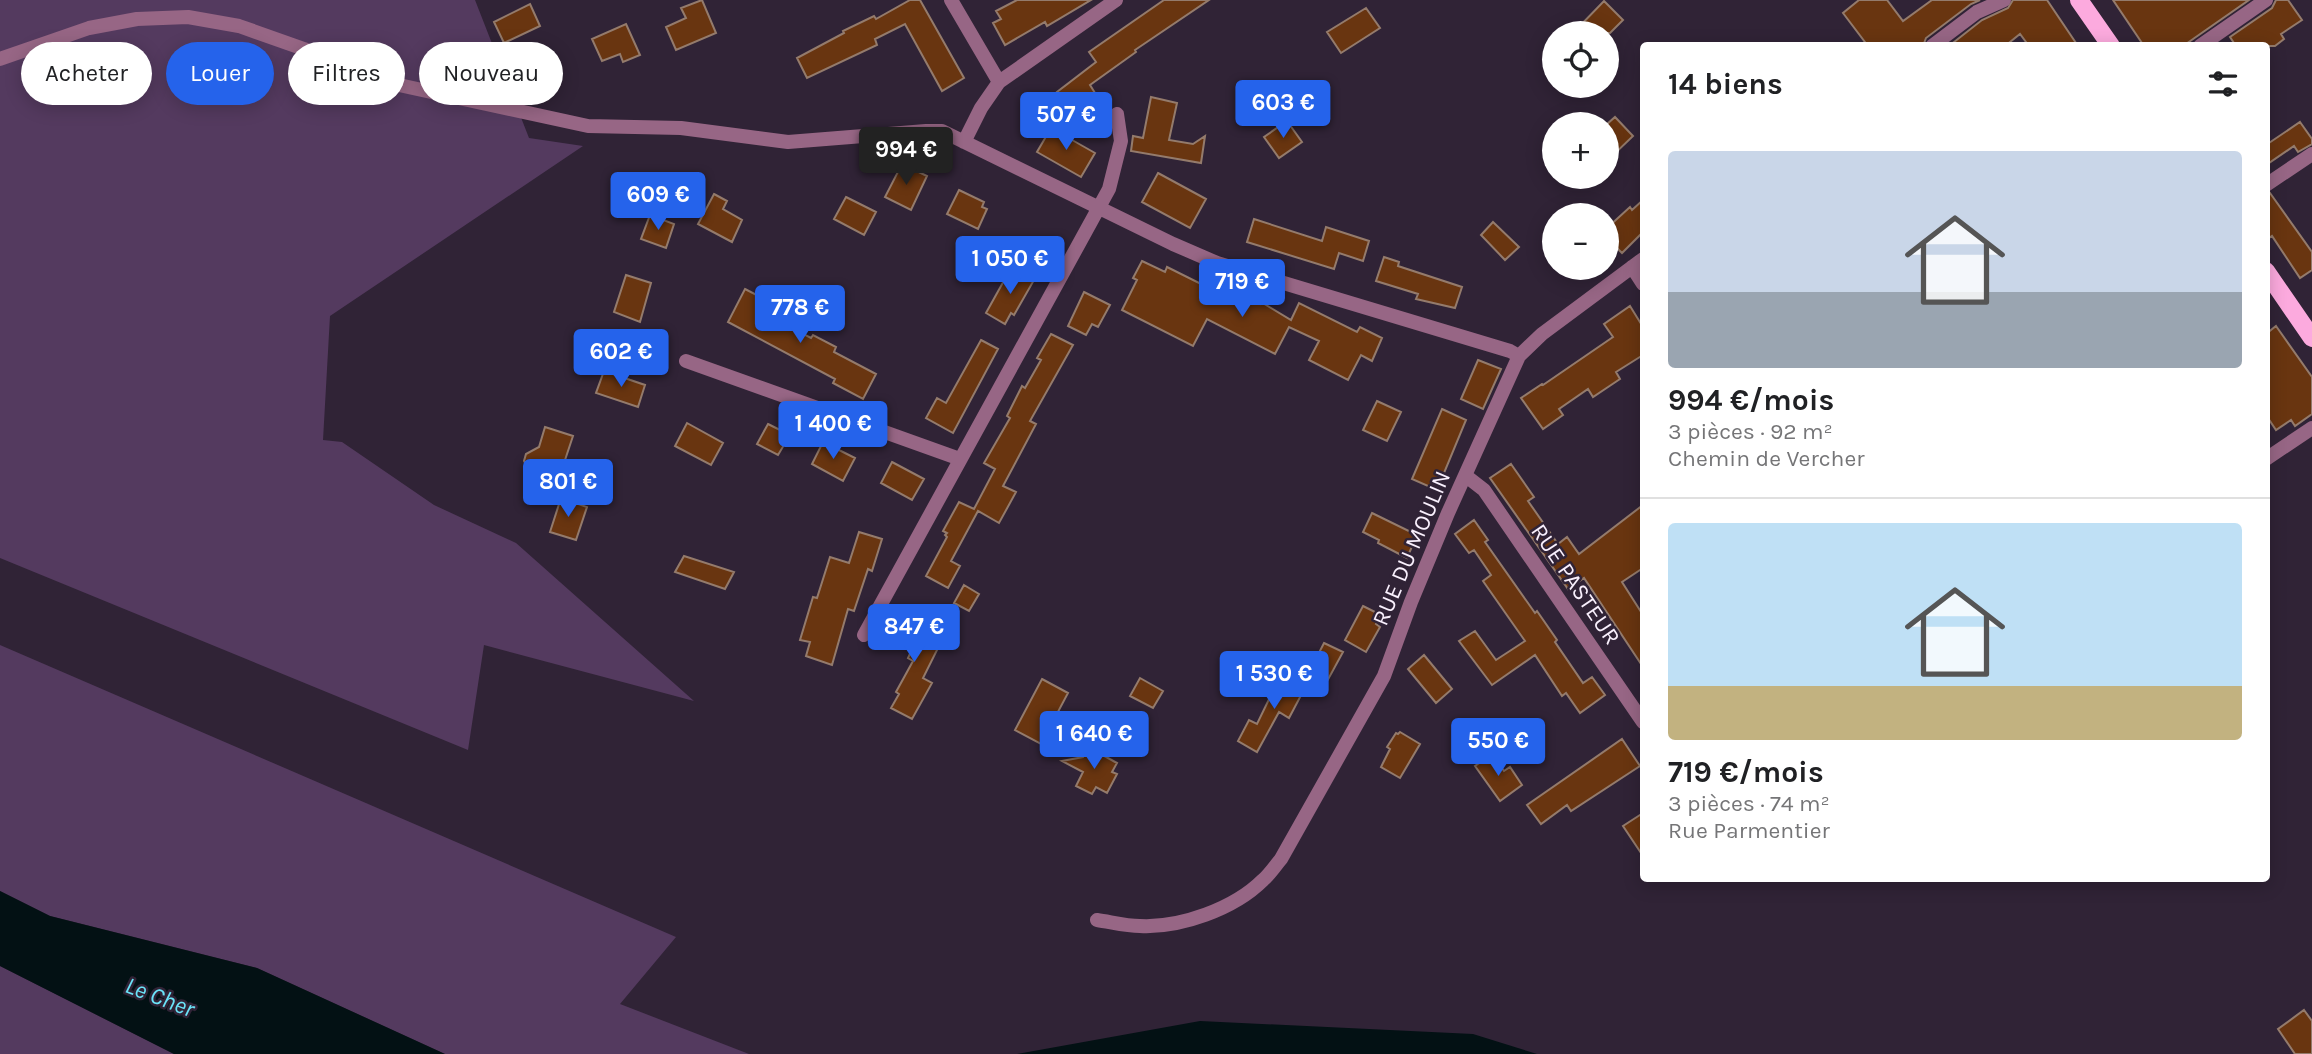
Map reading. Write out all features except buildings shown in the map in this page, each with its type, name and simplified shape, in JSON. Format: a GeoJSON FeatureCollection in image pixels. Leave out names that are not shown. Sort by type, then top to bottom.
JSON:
{"type":"FeatureCollection","features":[{"type":"Feature","properties":{"kind":"main road"},"geometry":{"type":"LineString","coordinates":[[2079,0],[2108,42]]}},
{"type":"Feature","properties":{"kind":"main road"},"geometry":{"type":"LineString","coordinates":[[2270,277],[2312,338]]}},
{"type":"Feature","properties":{"kind":"street"},"geometry":{"type":"LineString","coordinates":[[951,0],[999,82]]}},
{"type":"Feature","properties":{"kind":"street"},"geometry":{"type":"LineString","coordinates":[[964,142],[981,108],[999,82],[1116,0]]}},
{"type":"Feature","properties":{"kind":"street"},"geometry":{"type":"LineString","coordinates":[[1937,42],[1977,12],[2004,0]]}},
{"type":"Feature","properties":{"kind":"street"},"geometry":{"type":"LineString","coordinates":[[2206,42],[2266,0]]}},
{"type":"Feature","properties":{"kind":"street"},"geometry":{"type":"LineString","coordinates":[[0,59],[89,28],[137,19],[188,17],[239,26],[304,49],[376,80],[588,126],[681,128],[788,142],[942,131],[1217,263],[1510,351],[1519,356]]}},
{"type":"Feature","properties":{"kind":"street"},"geometry":{"type":"LineString","coordinates":[[864,635],[1109,189],[1121,141],[1117,114]]}},
{"type":"Feature","properties":{"kind":"street"},"geometry":{"type":"LineString","coordinates":[[2270,182],[2312,153]]}},
{"type":"Feature","properties":{"kind":"street","name":"RUE DU MOULIN"},"geometry":{"type":"LineString","coordinates":[[1097,920],[1139,926],[1171,925],[1206,915],[1241,897],[1263,881],[1281,859],[1384,676],[1448,513],[1519,356],[1542,334],[1637,263]]}},
{"type":"Feature","properties":{"kind":"street"},"geometry":{"type":"LineString","coordinates":[[686,361],[960,459]]}},
{"type":"Feature","properties":{"kind":"street"},"geometry":{"type":"LineString","coordinates":[[2270,456],[2312,428]]}},
{"type":"Feature","properties":{"kind":"street","name":"RUE PASTEUR"},"geometry":{"type":"LineString","coordinates":[[1466,476],[1484,490],[1640,718]]}},
{"type":"Feature","properties":{"kind":"shaded area"},"geometry":{"type":"Polygon","coordinates":[[[0,0],[475,0],[491,42],[419,42],[419,105],[516,105],[529,138],[583,146],[330,316],[323,440],[342,442],[434,505],[516,543],[694,701],[484,645],[468,750],[0,558],[0,0]]]}},
{"type":"Feature","properties":{"kind":"shaded area"},"geometry":{"type":"Polygon","coordinates":[[[0,645],[676,937],[620,1004],[749,1054],[445,1054],[257,968],[50,916],[0,891],[0,645]]]}},
{"type":"Feature","properties":{"kind":"shaded area"},"geometry":{"type":"Polygon","coordinates":[[[0,966],[174,1054],[0,1054],[0,966]]]}},
{"type":"Feature","properties":{"kind":"water","name":"Le Cher"},"geometry":{"type":"Polygon","coordinates":[[[0,891],[50,916],[257,968],[445,1054],[174,1054],[0,966],[0,891]]]}},
{"type":"Feature","properties":{"kind":"water"},"geometry":{"type":"Polygon","coordinates":[[[1200,1021],[1473,1034],[1537,1054],[1017,1054],[1200,1021]]]}}]}
